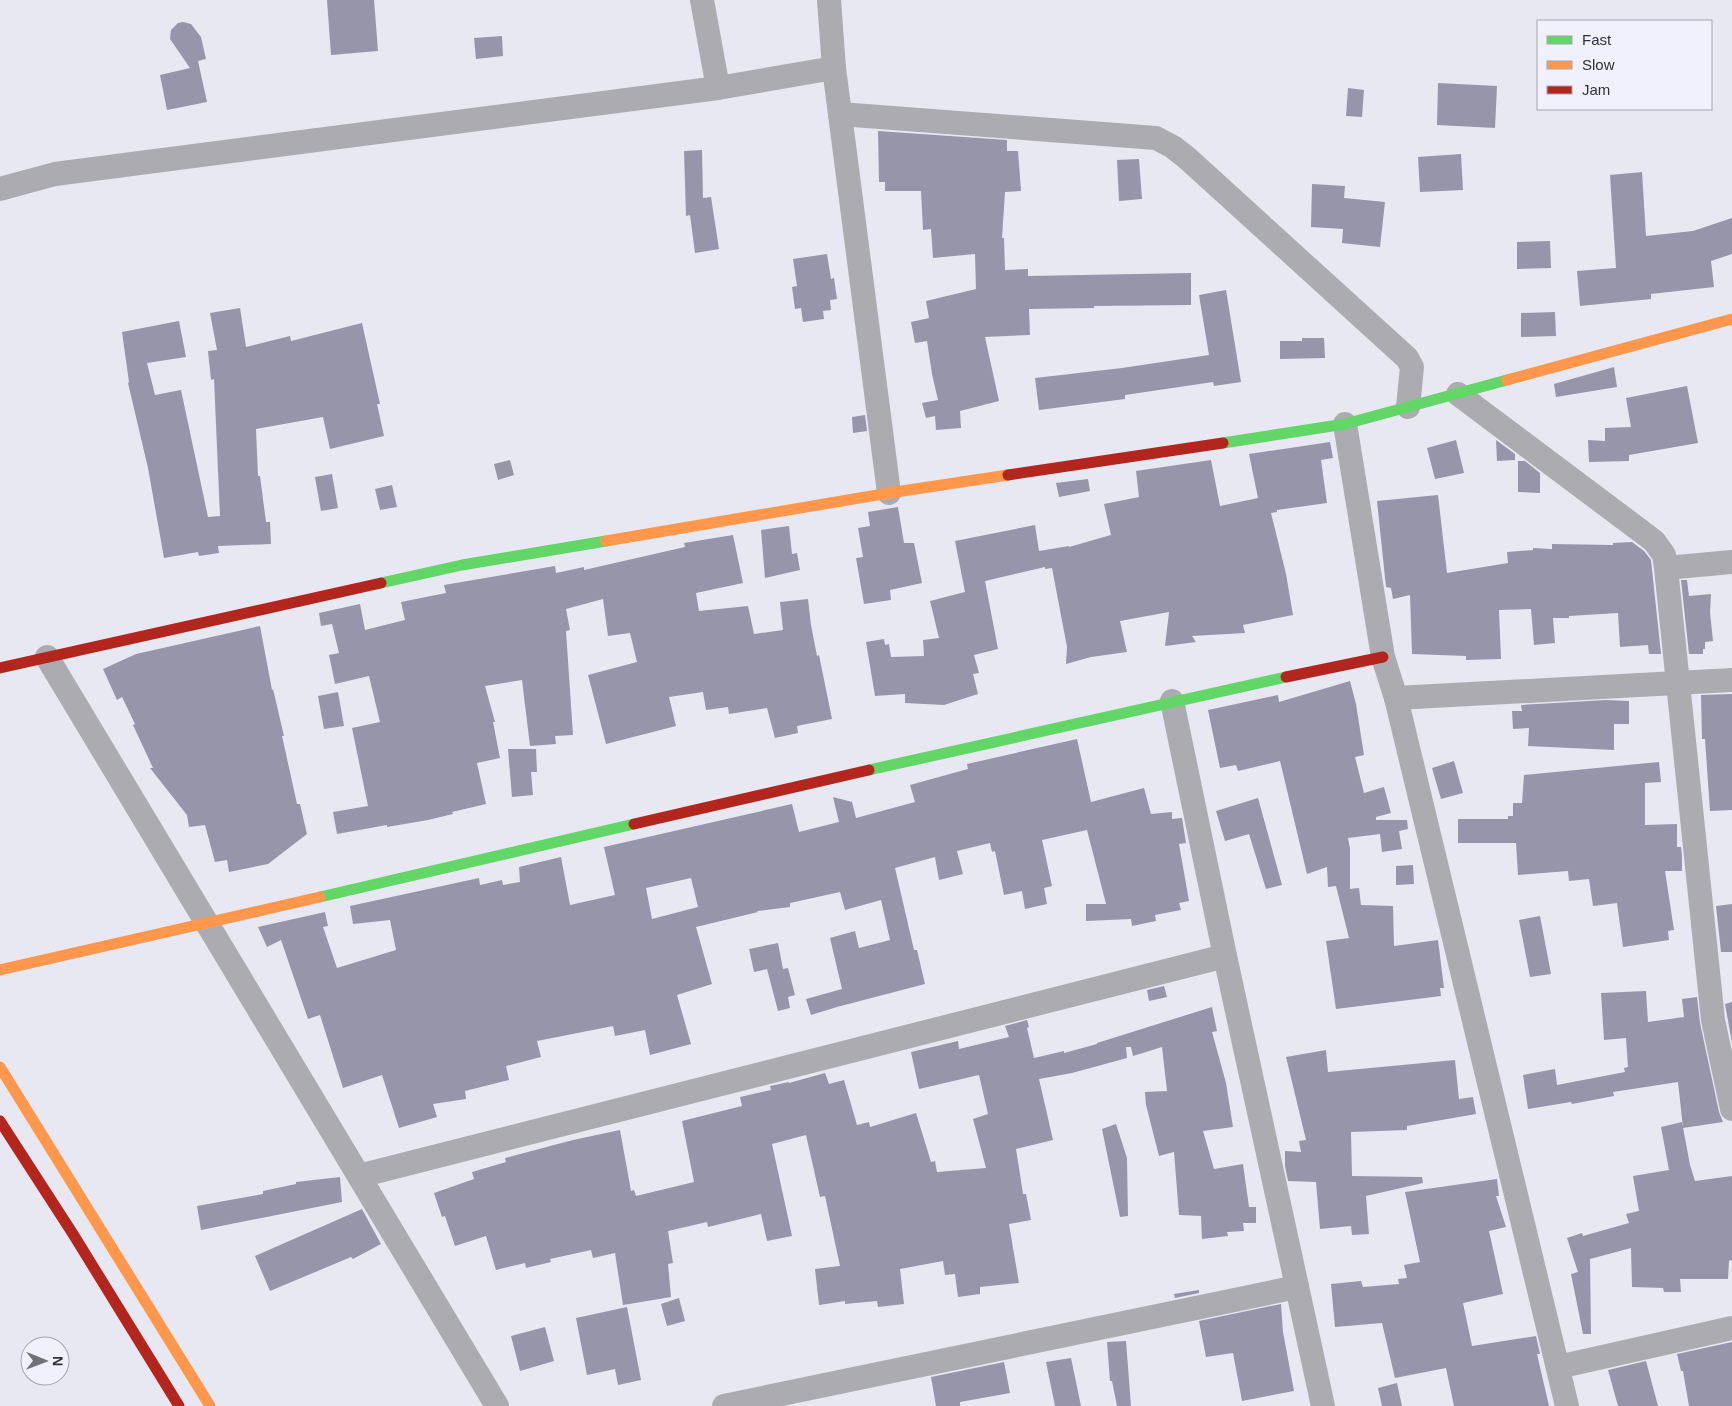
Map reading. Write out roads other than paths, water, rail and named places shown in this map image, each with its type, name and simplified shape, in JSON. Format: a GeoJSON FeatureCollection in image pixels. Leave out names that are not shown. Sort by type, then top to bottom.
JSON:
{"type":"FeatureCollection","features":[{"type":"Feature","properties":{"kind":"street"},"geometry":{"type":"LineString","coordinates":[[702,0],[718,88]]}},
{"type":"Feature","properties":{"kind":"street"},"geometry":{"type":"LineString","coordinates":[[829,0],[834,68],[889,493]]}},
{"type":"Feature","properties":{"kind":"street"},"geometry":{"type":"LineString","coordinates":[[0,189],[56,174],[718,88],[834,68]]}},
{"type":"Feature","properties":{"kind":"street"},"geometry":{"type":"LineString","coordinates":[[840,114],[1156,138],[1164,142],[1187,158],[1408,358],[1412,367],[1408,407]]}},
{"type":"Feature","properties":{"kind":"street"},"geometry":{"type":"LineString","coordinates":[[0,668],[462,566],[889,493],[1345,424],[1732,319]]}},
{"type":"Feature","properties":{"kind":"street"},"geometry":{"type":"LineString","coordinates":[[1458,394],[1654,541],[1664,556],[1713,1020],[1732,1109]]}},
{"type":"Feature","properties":{"kind":"street"},"geometry":{"type":"LineString","coordinates":[[1345,424],[1383,657],[1396,698],[1567,1406]]}},
{"type":"Feature","properties":{"kind":"street"},"geometry":{"type":"LineString","coordinates":[[1666,568],[1732,562]]}},
{"type":"Feature","properties":{"kind":"street"},"geometry":{"type":"LineString","coordinates":[[47,657],[497,1406]]}},
{"type":"Feature","properties":{"kind":"street"},"geometry":{"type":"LineString","coordinates":[[0,970],[1172,701],[1383,657]]}},
{"type":"Feature","properties":{"kind":"street"},"geometry":{"type":"LineString","coordinates":[[1396,698],[1732,680]]}},
{"type":"Feature","properties":{"kind":"street"},"geometry":{"type":"LineString","coordinates":[[1172,701],[1296,1288],[1323,1406]]}},
{"type":"Feature","properties":{"kind":"street"},"geometry":{"type":"LineString","coordinates":[[359,1176],[1225,956]]}},
{"type":"Feature","properties":{"kind":"street"},"geometry":{"type":"LineString","coordinates":[[0,1067],[179,1406]]}},
{"type":"Feature","properties":{"kind":"street"},"geometry":{"type":"LineString","coordinates":[[0,1122],[83,1227],[210,1406]]}},
{"type":"Feature","properties":{"kind":"street"},"geometry":{"type":"LineString","coordinates":[[724,1406],[1296,1288]]}},
{"type":"Feature","properties":{"kind":"street"},"geometry":{"type":"LineString","coordinates":[[1558,1367],[1732,1328]]}}]}
